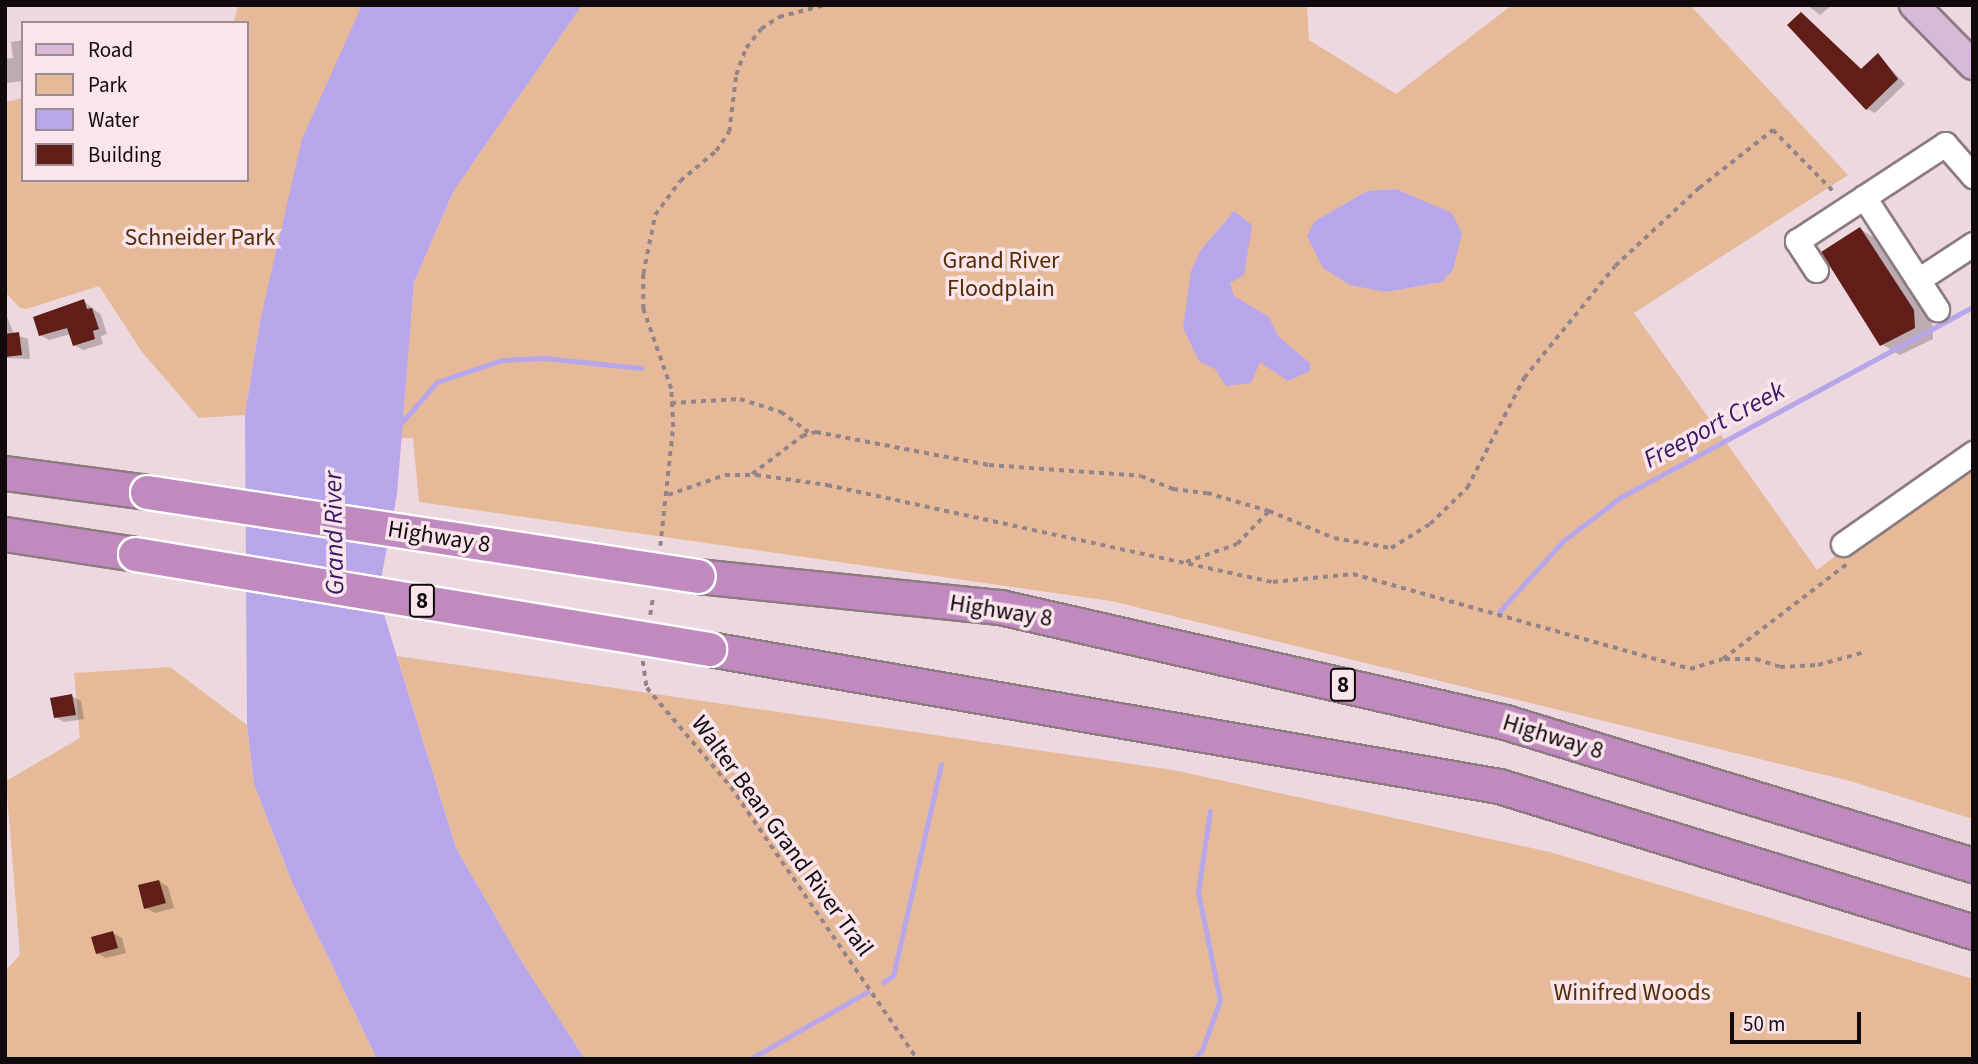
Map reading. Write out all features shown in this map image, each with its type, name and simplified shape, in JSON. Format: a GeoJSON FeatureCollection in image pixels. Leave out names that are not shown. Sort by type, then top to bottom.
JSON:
{"type":"FeatureCollection","features":[{"type":"Feature","properties":{"kind":"highway","name":"Highway 8"},"geometry":{"type":"LineString","coordinates":[[5,473],[698,576],[1000,607],[1506,722],[1973,865]]}},
{"type":"Feature","properties":{"kind":"highway","name":"8"},"geometry":{"type":"LineString","coordinates":[[5,534],[709,649],[1499,786],[1973,932]]}},
{"type":"Feature","properties":{"kind":"main road"},"geometry":{"type":"LineString","coordinates":[[1914,5],[1973,65]]}},
{"type":"Feature","properties":{"kind":"lane"},"geometry":{"type":"LineString","coordinates":[[1816,270],[1797,241],[1945,144],[1973,176]]}},
{"type":"Feature","properties":{"kind":"lane"},"geometry":{"type":"LineString","coordinates":[[1856,202],[1918,279],[1937,309]]}},
{"type":"Feature","properties":{"kind":"lane"},"geometry":{"type":"LineString","coordinates":[[1918,279],[1973,244]]}},
{"type":"Feature","properties":{"kind":"lane"},"geometry":{"type":"LineString","coordinates":[[1846,553],[1973,453]]}},
{"type":"Feature","properties":{"kind":"path"},"geometry":{"type":"LineString","coordinates":[[659,555],[668,495],[671,402],[643,309],[643,275],[655,215],[680,181],[716,151],[729,132],[739,62],[753,38],[779,18],[825,5]]}},
{"type":"Feature","properties":{"kind":"path"},"geometry":{"type":"LineString","coordinates":[[671,402],[740,399],[781,412],[809,432],[989,465],[1141,476],[1173,489],[1207,493],[1269,511],[1334,538],[1382,549],[1430,524],[1467,488],[1524,378],[1615,266],[1699,188],[1773,130],[1856,202]]}},
{"type":"Feature","properties":{"kind":"path"},"geometry":{"type":"LineString","coordinates":[[749,475],[809,432]]}},
{"type":"Feature","properties":{"kind":"path"},"geometry":{"type":"LineString","coordinates":[[668,495],[726,475],[749,475],[827,485],[1273,582],[1367,577],[1678,668],[1701,668],[1723,659],[1846,553]]}},
{"type":"Feature","properties":{"kind":"path"},"geometry":{"type":"LineString","coordinates":[[1185,563],[1237,544],[1269,511]]}},
{"type":"Feature","properties":{"kind":"path"},"geometry":{"type":"LineString","coordinates":[[649,619],[655,581]]}},
{"type":"Feature","properties":{"kind":"path"},"geometry":{"type":"LineString","coordinates":[[1723,659],[1793,667],[1818,665],[1864,652]]}},
{"type":"Feature","properties":{"kind":"path","name":"Walter Bean Grand River Trail"},"geometry":{"type":"LineString","coordinates":[[643,658],[647,688],[731,787],[917,1059]]}},
{"type":"Feature","properties":{"kind":"green space","name":"Schneider Park"},"geometry":{"type":"Polygon","coordinates":[[[238,5],[362,5],[305,142],[260,321],[245,415],[199,418],[142,352],[99,286],[26,309],[20,308],[5,292],[5,102],[21,98],[21,182],[248,182],[248,21],[234,21],[238,5]]]}},
{"type":"Feature","properties":{"kind":"green space","name":"Grand River Floodplain"},"geometry":{"type":"Polygon","coordinates":[[[582,5],[1307,5],[1309,40],[1396,94],[1512,5],[1690,5],[1848,175],[1634,313],[1817,570],[1973,450],[1973,819],[1850,781],[1111,601],[419,502],[413,438],[401,438],[414,282],[453,192],[582,5]],[[1396,189],[1367,191],[1315,221],[1386,292],[1442,282],[1396,189]],[[1273,327],[1261,363],[1309,363],[1278,336],[1273,327]]]}},
{"type":"Feature","properties":{"kind":"green space","name":"Winifred Woods"},"geometry":{"type":"Polygon","coordinates":[[[397,656],[1173,770],[1550,852],[1973,979],[1973,1059],[585,1059],[520,959],[456,848],[397,656]]]}},
{"type":"Feature","properties":{"kind":"green space"},"geometry":{"type":"Polygon","coordinates":[[[170,667],[247,725],[254,784],[292,882],[377,1059],[5,1059],[5,971],[20,955],[6,781],[80,738],[74,673],[170,667]]]}},
{"type":"Feature","properties":{"kind":"water","name":"Grand River"},"geometry":{"type":"Polygon","coordinates":[[[362,5],[582,5],[453,192],[414,282],[397,494],[378,595],[456,848],[520,959],[585,1059],[377,1059],[292,882],[254,784],[247,725],[245,415],[260,321],[302,139],[362,5]]]}},
{"type":"Feature","properties":{"kind":"water"},"geometry":{"type":"Polygon","coordinates":[[[1396,189],[1452,213],[1462,233],[1453,270],[1442,282],[1386,292],[1350,285],[1323,268],[1307,236],[1315,221],[1367,191],[1396,189]]]}},
{"type":"Feature","properties":{"kind":"water"},"geometry":{"type":"Polygon","coordinates":[[[1234,211],[1252,225],[1244,275],[1230,283],[1234,296],[1269,317],[1278,336],[1310,363],[1310,371],[1288,381],[1260,362],[1251,383],[1226,386],[1215,369],[1199,361],[1183,328],[1191,271],[1200,251],[1234,211]]]}},
{"type":"Feature","properties":{"kind":"building"},"geometry":{"type":"Polygon","coordinates":[[[1801,12],[1861,69],[1878,53],[1898,79],[1866,110],[1787,25],[1801,12]]]}},
{"type":"Feature","properties":{"kind":"building"},"geometry":{"type":"Polygon","coordinates":[[[1860,227],[1914,310],[1915,328],[1880,346],[1821,252],[1860,227]]]}},
{"type":"Feature","properties":{"kind":"building"},"geometry":{"type":"Polygon","coordinates":[[[84,299],[87,309],[92,308],[99,329],[93,331],[95,339],[73,346],[67,328],[39,336],[33,317],[84,299]]]}},
{"type":"Feature","properties":{"kind":"building"},"geometry":{"type":"Polygon","coordinates":[[[19,332],[22,355],[5,357],[5,334],[19,332]]]}},
{"type":"Feature","properties":{"kind":"building"},"geometry":{"type":"Polygon","coordinates":[[[72,694],[76,715],[54,718],[50,698],[72,694]]]}},
{"type":"Feature","properties":{"kind":"building"},"geometry":{"type":"Polygon","coordinates":[[[159,880],[166,903],[144,909],[138,885],[159,880]]]}},
{"type":"Feature","properties":{"kind":"building"},"geometry":{"type":"Polygon","coordinates":[[[113,931],[118,948],[96,954],[91,937],[113,931]]]}},
{"type":"Feature","properties":{"kind":"waterway","name":"Freeport Creek"},"geometry":{"type":"LineString","coordinates":[[1499,612],[1563,541],[1621,497],[1973,307]]}},
{"type":"Feature","properties":{"kind":"waterway"},"geometry":{"type":"LineString","coordinates":[[402,422],[437,382],[502,360],[544,358],[641,368]]}},
{"type":"Feature","properties":{"kind":"waterway"},"geometry":{"type":"LineString","coordinates":[[883,982],[893,976],[941,764]]}},
{"type":"Feature","properties":{"kind":"waterway","name":"Freeport Creek"},"geometry":{"type":"LineString","coordinates":[[1194,1059],[1202,1050],[1220,1000],[1198,892],[1210,811]]}},
{"type":"Feature","properties":{"kind":"waterway"},"geometry":{"type":"LineString","coordinates":[[750,1059],[867,992]]}}]}
